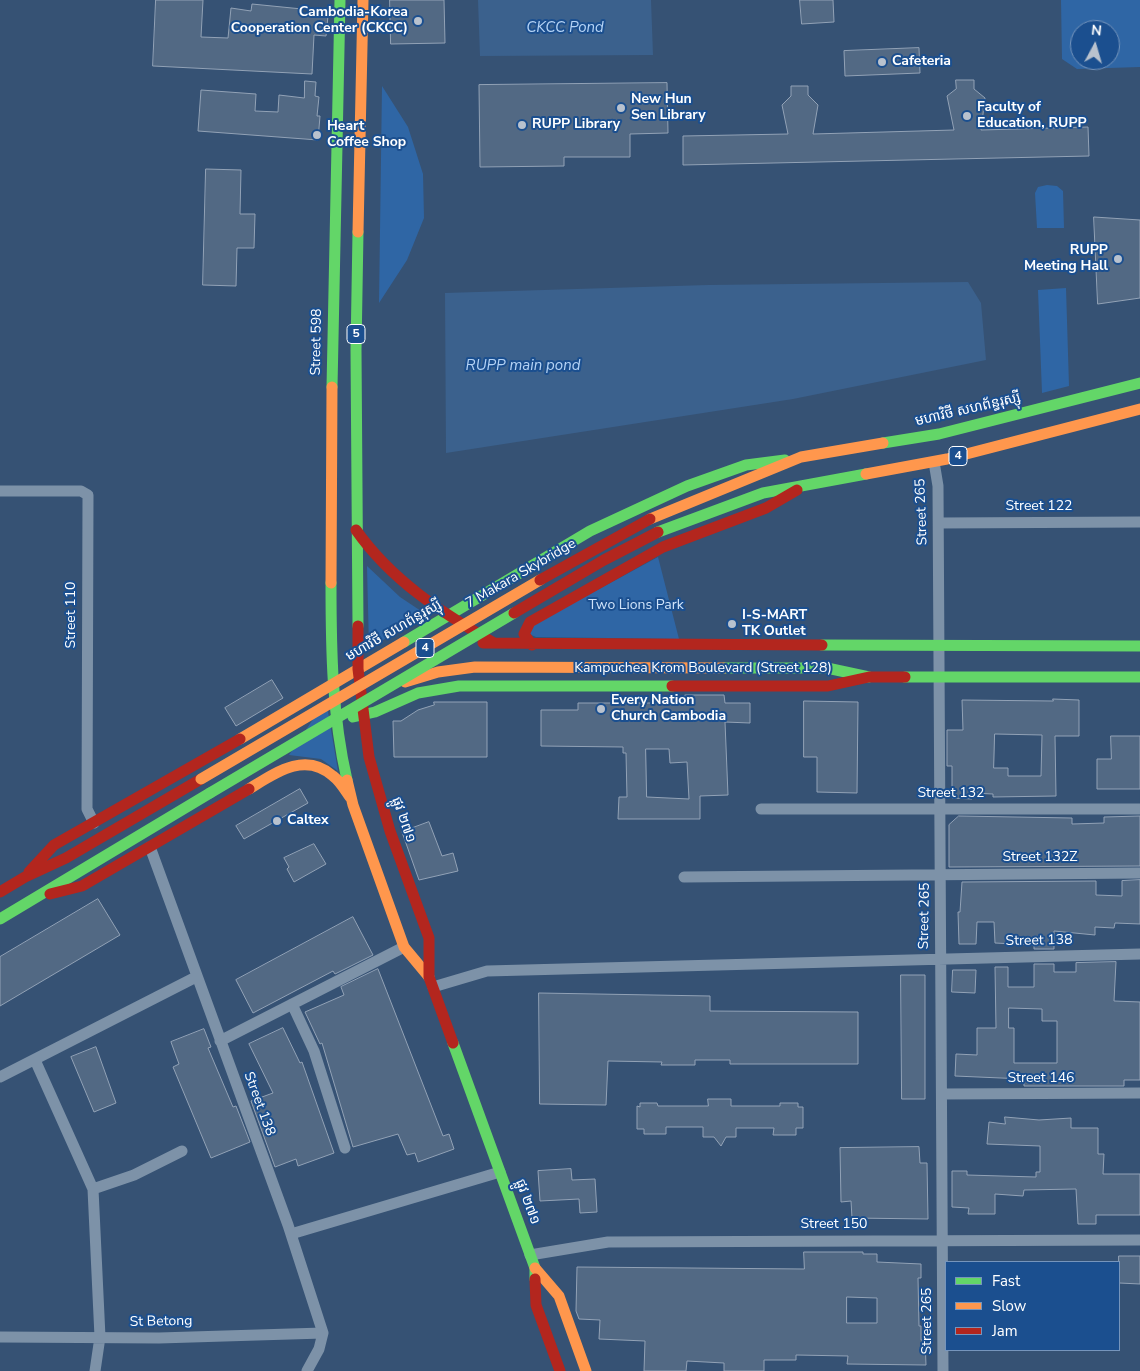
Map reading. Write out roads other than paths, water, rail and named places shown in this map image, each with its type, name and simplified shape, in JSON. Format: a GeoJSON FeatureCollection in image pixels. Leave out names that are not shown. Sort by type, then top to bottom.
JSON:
{"type":"FeatureCollection","features":[{"type":"Feature","properties":{"kind":"main road","name":"Street 598"},"geometry":{"type":"LineString","coordinates":[[332,684],[330,451],[340,0]]}},
{"type":"Feature","properties":{"kind":"main road","name":"5"},"geometry":{"type":"LineString","coordinates":[[358,669],[356,360],[363,0]]}},
{"type":"Feature","properties":{"kind":"main road"},"geometry":{"type":"LineString","coordinates":[[336,194],[360,195]]}},
{"type":"Feature","properties":{"kind":"main road","name":"មហាវិថី សហព័ន្ធរុស្ស៊ី"},"geometry":{"type":"LineString","coordinates":[[25,877],[54,845],[449,616],[590,531],[687,486],[746,465],[939,434],[1140,383]]}},
{"type":"Feature","properties":{"kind":"main road","name":"4"},"geometry":{"type":"LineString","coordinates":[[0,919],[388,687],[604,560],[658,532],[763,493],[934,462],[1140,409]]}},
{"type":"Feature","properties":{"kind":"main road","name":"មហាវិថី សហព័ន្ធរុស្ស៊ី"},"geometry":{"type":"LineString","coordinates":[[650,518],[754,478],[801,457]]}},
{"type":"Feature","properties":{"kind":"main road"},"geometry":{"type":"LineString","coordinates":[[532,645],[525,640],[522,634],[524,628],[530,622],[663,548],[766,508],[807,484]]}},
{"type":"Feature","properties":{"kind":"main road","name":"7 Makara Skybridge"},"geometry":{"type":"LineString","coordinates":[[201,779],[596,547],[650,518]]}},
{"type":"Feature","properties":{"kind":"main road"},"geometry":{"type":"LineString","coordinates":[[356,530],[371,554],[384,568],[449,616],[494,643]]}},
{"type":"Feature","properties":{"kind":"main road"},"geometry":{"type":"LineString","coordinates":[[514,576],[508,588],[507,599],[511,610],[519,618],[530,622]]}},
{"type":"Feature","properties":{"kind":"main road","name":"Kampuchea Krom Boulevard (Street 128)"},"geometry":{"type":"LineString","coordinates":[[390,650],[428,644],[494,643],[532,645],[1140,646]]}},
{"type":"Feature","properties":{"kind":"main road"},"geometry":{"type":"LineString","coordinates":[[388,687],[438,672],[475,666],[827,668],[869,677]]}},
{"type":"Feature","properties":{"kind":"main road","name":"ផ្លូវ ២៧១"},"geometry":{"type":"LineString","coordinates":[[358,669],[362,717],[377,790],[430,938],[431,982]]}},
{"type":"Feature","properties":{"kind":"main road","name":"Kampuchea Krom Boulevard (Street 128)"},"geometry":{"type":"LineString","coordinates":[[362,717],[411,695],[443,687],[475,685],[828,686],[869,677],[1140,677]]}},
{"type":"Feature","properties":{"kind":"main road","name":"ផ្លូវ ២៧១"},"geometry":{"type":"LineString","coordinates":[[332,684],[338,744],[351,798],[404,947],[431,982],[535,1268],[536,1305],[560,1371]]}},
{"type":"Feature","properties":{"kind":"main road"},"geometry":{"type":"LineString","coordinates":[[334,706],[346,716],[362,717]]}},
{"type":"Feature","properties":{"kind":"main road"},"geometry":{"type":"LineString","coordinates":[[37,897],[82,886],[150,846],[221,808],[282,769],[301,764],[318,766],[334,776],[351,798]]}},
{"type":"Feature","properties":{"kind":"main road","name":"មហាវិថី សហព័ន្ធរុស្ស៊ី"},"geometry":{"type":"LineString","coordinates":[[0,892],[25,877],[66,858],[201,779]]}},
{"type":"Feature","properties":{"kind":"main road","name":"ផ្លូវ ២៧១"},"geometry":{"type":"LineString","coordinates":[[535,1268],[559,1296],[586,1371]]}},
{"type":"Feature","properties":{"kind":"street","name":"Street 265"},"geometry":{"type":"LineString","coordinates":[[934,462],[938,486],[939,523],[941,873],[939,958],[942,1094],[943,1371]]}},
{"type":"Feature","properties":{"kind":"street","name":"Street 110"},"geometry":{"type":"LineString","coordinates":[[0,491],[81,491],[88,495],[86,809],[94,823]]}},
{"type":"Feature","properties":{"kind":"street","name":"Street 122"},"geometry":{"type":"LineString","coordinates":[[939,523],[1140,522]]}},
{"type":"Feature","properties":{"kind":"street","name":"Street 132"},"geometry":{"type":"LineString","coordinates":[[761,809],[1140,809]]}},
{"type":"Feature","properties":{"kind":"street","name":"Street 138"},"geometry":{"type":"LineString","coordinates":[[150,846],[196,977],[291,1234],[323,1333]]}},
{"type":"Feature","properties":{"kind":"street","name":"Street 132Z"},"geometry":{"type":"LineString","coordinates":[[684,877],[941,873],[1140,873]]}},
{"type":"Feature","properties":{"kind":"street"},"geometry":{"type":"LineString","coordinates":[[220,1041],[404,947]]}},
{"type":"Feature","properties":{"kind":"street","name":"Street 138"},"geometry":{"type":"LineString","coordinates":[[431,982],[487,971],[1140,954]]}},
{"type":"Feature","properties":{"kind":"street"},"geometry":{"type":"LineString","coordinates":[[0,1077],[196,977]]}},
{"type":"Feature","properties":{"kind":"street"},"geometry":{"type":"LineString","coordinates":[[292,1004],[314,1051],[345,1148]]}},
{"type":"Feature","properties":{"kind":"street"},"geometry":{"type":"LineString","coordinates":[[34,1060],[93,1189],[100,1337],[95,1371]]}},
{"type":"Feature","properties":{"kind":"street","name":"Street 146"},"geometry":{"type":"LineString","coordinates":[[942,1094],[1140,1093]]}},
{"type":"Feature","properties":{"kind":"street"},"geometry":{"type":"LineString","coordinates":[[93,1189],[134,1175],[182,1151]]}},
{"type":"Feature","properties":{"kind":"street"},"geometry":{"type":"LineString","coordinates":[[291,1234],[500,1172]]}},
{"type":"Feature","properties":{"kind":"street","name":"Street 150"},"geometry":{"type":"LineString","coordinates":[[530,1255],[608,1242],[1140,1240]]}},
{"type":"Feature","properties":{"kind":"street"},"geometry":{"type":"LineString","coordinates":[[307,1371],[319,1349],[323,1333]]}},
{"type":"Feature","properties":{"kind":"street","name":"St Betong"},"geometry":{"type":"LineString","coordinates":[[0,1337],[323,1333]]}},
{"type":"Feature","properties":{"kind":"water","name":"CKCC Pond"},"geometry":{"type":"Polygon","coordinates":[[[478,0],[651,0],[653,55],[480,56],[478,0]]]}},
{"type":"Feature","properties":{"kind":"water","name":"RUPP main pond"},"geometry":{"type":"Polygon","coordinates":[[[968,282],[981,303],[986,360],[793,399],[446,453],[445,293],[708,285],[968,282]]]}},
{"type":"Feature","properties":{"kind":"place","name":"Cambodia-Korea Cooperation Center (CKCC)"},"geometry":{"type":"Point","coordinates":[418,21]}},
{"type":"Feature","properties":{"kind":"place","name":"Cafeteria"},"geometry":{"type":"Point","coordinates":[882,62]}},
{"type":"Feature","properties":{"kind":"place","name":"New Hun Sen Library"},"geometry":{"type":"Point","coordinates":[621,108]}},
{"type":"Feature","properties":{"kind":"place","name":"Faculty of Education, RUPP"},"geometry":{"type":"Point","coordinates":[967,116]}},
{"type":"Feature","properties":{"kind":"place","name":"RUPP Library"},"geometry":{"type":"Point","coordinates":[522,125]}},
{"type":"Feature","properties":{"kind":"place","name":"Heart Coffee Shop"},"geometry":{"type":"Point","coordinates":[317,135]}},
{"type":"Feature","properties":{"kind":"place","name":"RUPP Meeting Hall"},"geometry":{"type":"Point","coordinates":[1118,259]}},
{"type":"Feature","properties":{"kind":"place","name":"I-S-MART TK Outlet"},"geometry":{"type":"Point","coordinates":[732,624]}},
{"type":"Feature","properties":{"kind":"place","name":"Every Nation Church Cambodia"},"geometry":{"type":"Point","coordinates":[601,709]}},
{"type":"Feature","properties":{"kind":"place","name":"Caltex"},"geometry":{"type":"Point","coordinates":[277,821]}},
{"type":"Feature","properties":{"kind":"park label","name":"Two Lions Park"},"geometry":{"type":"Point","coordinates":[636,606]}}]}
